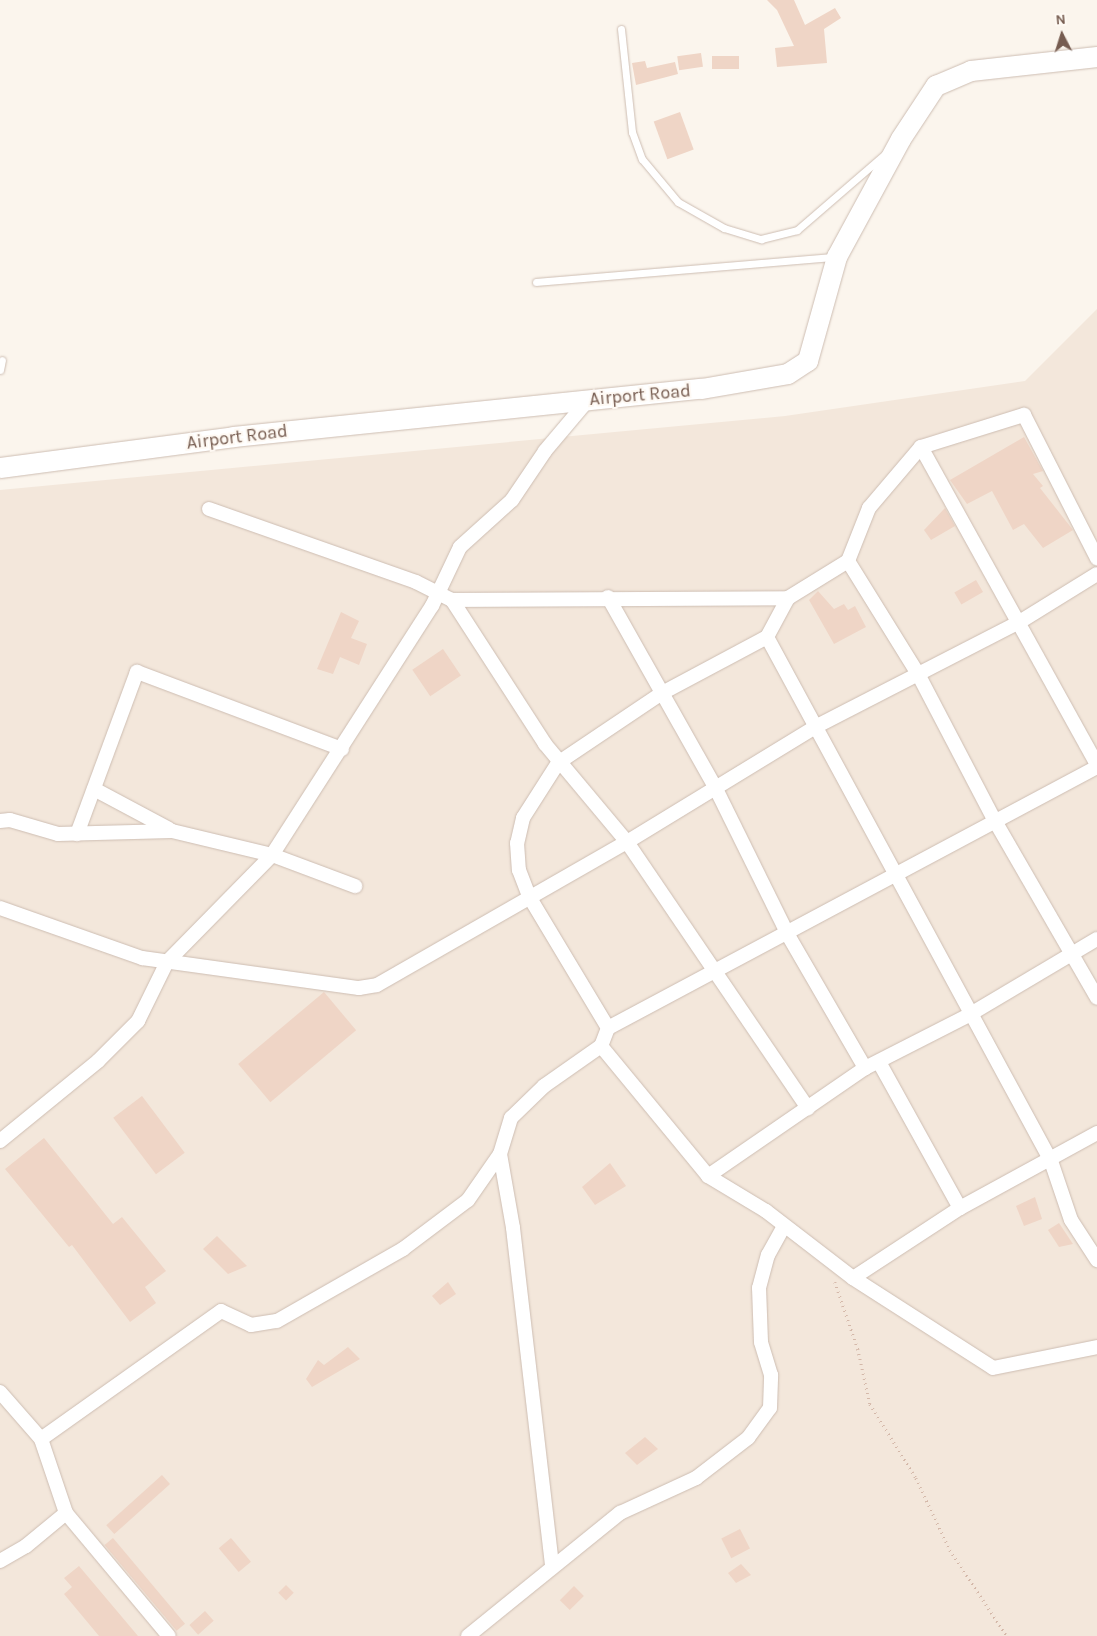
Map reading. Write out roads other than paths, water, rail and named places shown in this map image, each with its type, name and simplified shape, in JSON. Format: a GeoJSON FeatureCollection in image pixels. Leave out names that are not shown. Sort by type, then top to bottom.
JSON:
{"type":"FeatureCollection","features":[{"type":"Feature","properties":{"kind":"street","name":"Airport Road"},"geometry":{"type":"LineString","coordinates":[[0,468],[234,437],[702,389],[788,374],[808,361],[837,257],[901,139],[936,86],[953,77],[1097,57]]}},
{"type":"Feature","properties":{"kind":"street"},"geometry":{"type":"LineString","coordinates":[[0,1141],[98,1061],[138,1021],[167,962],[272,855],[342,749],[439,592],[460,547],[512,500],[545,451],[588,400]]}},
{"type":"Feature","properties":{"kind":"street"},"geometry":{"type":"LineString","coordinates":[[608,1028],[530,898],[519,870],[517,843],[523,818],[558,763],[662,693],[767,637],[788,598],[848,561],[869,508],[921,446],[1024,415],[1097,558]]}},
{"type":"Feature","properties":{"kind":"street"},"geometry":{"type":"LineString","coordinates":[[41,1439],[221,1311],[251,1325],[277,1321],[403,1249],[468,1200],[500,1154],[511,1118],[544,1086],[602,1046],[608,1028],[788,935],[892,873],[995,821],[1097,766],[1021,621],[921,446]]}},
{"type":"Feature","properties":{"kind":"street"},"geometry":{"type":"LineString","coordinates":[[209,509],[439,592],[452,600],[488,662],[558,763],[627,842],[718,972],[808,1108]]}},
{"type":"Feature","properties":{"kind":"street"},"geometry":{"type":"LineString","coordinates":[[848,561],[918,674],[995,821],[1097,998]]}},
{"type":"Feature","properties":{"kind":"street"},"geometry":{"type":"LineString","coordinates":[[0,908],[142,958],[368,986],[437,954],[627,842],[714,785],[817,726],[1021,621],[1097,574]]}},
{"type":"Feature","properties":{"kind":"street"},"geometry":{"type":"LineString","coordinates":[[452,600],[608,597],[788,598]]}},
{"type":"Feature","properties":{"kind":"street"},"geometry":{"type":"LineString","coordinates":[[608,597],[714,785],[788,935],[865,1068]]}},
{"type":"Feature","properties":{"kind":"street"},"geometry":{"type":"LineString","coordinates":[[767,637],[817,726],[892,873],[1051,1161],[1071,1220],[1097,1260]]}},
{"type":"Feature","properties":{"kind":"street"},"geometry":{"type":"LineString","coordinates":[[77,834],[137,672],[342,749]]}},
{"type":"Feature","properties":{"kind":"street"},"geometry":{"type":"LineString","coordinates":[[94,789],[172,831],[272,855],[355,886]]}},
{"type":"Feature","properties":{"kind":"street"},"geometry":{"type":"LineString","coordinates":[[0,822],[77,834],[172,831]]}},
{"type":"Feature","properties":{"kind":"street"},"geometry":{"type":"LineString","coordinates":[[708,1176],[865,1068],[969,1015],[1097,939]]}},
{"type":"Feature","properties":{"kind":"street"},"geometry":{"type":"LineString","coordinates":[[602,1046],[708,1176],[784,1226],[853,1278],[993,1368],[1097,1347]]}},
{"type":"Feature","properties":{"kind":"street"},"geometry":{"type":"LineString","coordinates":[[879,1062],[960,1208]]}},
{"type":"Feature","properties":{"kind":"street"},"geometry":{"type":"LineString","coordinates":[[853,1278],[960,1208],[1051,1161],[1097,1133]]}},
{"type":"Feature","properties":{"kind":"street"},"geometry":{"type":"LineString","coordinates":[[500,1154],[513,1228],[552,1564]]}},
{"type":"Feature","properties":{"kind":"street"},"geometry":{"type":"LineString","coordinates":[[468,1636],[552,1564],[620,1513],[696,1478],[748,1438],[770,1408],[771,1375],[761,1342],[759,1288],[768,1255],[784,1226]]}},
{"type":"Feature","properties":{"kind":"street"},"geometry":{"type":"LineString","coordinates":[[0,1392],[41,1439],[66,1513],[168,1636]]}},
{"type":"Feature","properties":{"kind":"street"},"geometry":{"type":"LineString","coordinates":[[0,1561],[26,1546],[66,1513]]}},
{"type":"Feature","properties":{"kind":"lane"},"geometry":{"type":"LineString","coordinates":[[621,29],[632,132],[642,159],[678,202],[743,236],[762,239],[797,230],[901,139]]}},
{"type":"Feature","properties":{"kind":"lane"},"geometry":{"type":"LineString","coordinates":[[536,282],[837,257]]}},
{"type":"Feature","properties":{"kind":"lane"},"geometry":{"type":"LineString","coordinates":[[0,370],[2,360]]}}]}
